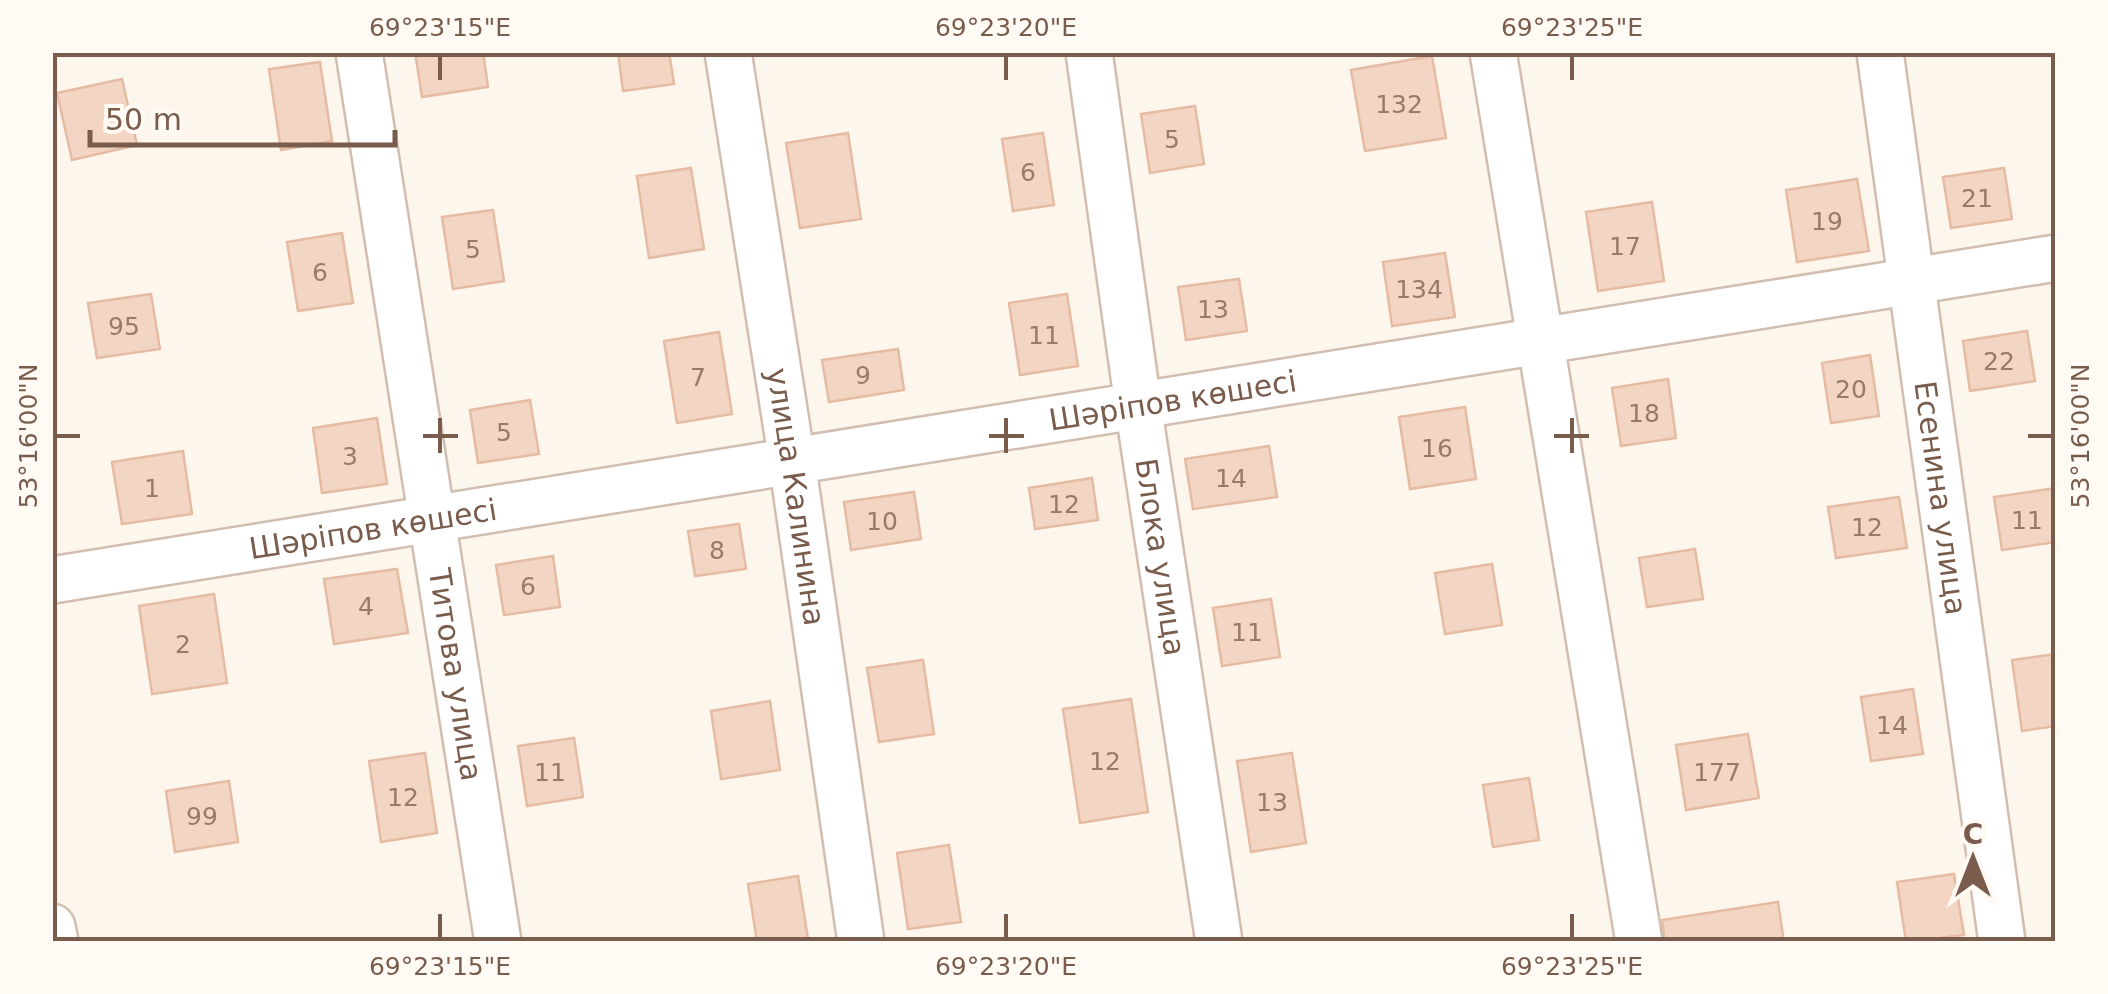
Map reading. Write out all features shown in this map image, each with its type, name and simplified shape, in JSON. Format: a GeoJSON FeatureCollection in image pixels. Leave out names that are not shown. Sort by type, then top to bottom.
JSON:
{"type":"FeatureCollection","features":[{"type":"Feature","properties":{"kind":"street","name":"Титова улица"},"geometry":{"type":"LineString","coordinates":[[359,52],[498,942]]}},
{"type":"Feature","properties":{"kind":"street","name":"улица Калинина"},"geometry":{"type":"LineString","coordinates":[[728,52],[861,942]]}},
{"type":"Feature","properties":{"kind":"street","name":"Блока улица"},"geometry":{"type":"LineString","coordinates":[[1089,52],[1219,942]]}},
{"type":"Feature","properties":{"kind":"street"},"geometry":{"type":"LineString","coordinates":[[1493,52],[1639,942]]}},
{"type":"Feature","properties":{"kind":"street","name":"Есенина улица"},"geometry":{"type":"LineString","coordinates":[[1880,52],[2002,942]]}},
{"type":"Feature","properties":{"kind":"street","name":"Шәріпов көшесі"},"geometry":{"type":"LineString","coordinates":[[52,580],[2056,258]]}},
{"type":"Feature","properties":{"kind":"street"},"geometry":{"type":"LineString","coordinates":[[52,927],[55,942]]}},
{"type":"Feature","properties":{"kind":"building"},"geometry":{"type":"Polygon","coordinates":[[[415,52],[483,52],[488,87],[422,97],[415,52]]]}},
{"type":"Feature","properties":{"kind":"building"},"geometry":{"type":"Polygon","coordinates":[[[618,52],[669,52],[674,84],[623,91],[618,52]]]}},
{"type":"Feature","properties":{"kind":"building"},"geometry":{"type":"Polygon","coordinates":[[[1432,56],[1446,138],[1365,151],[1351,70],[1432,56]]]}},
{"type":"Feature","properties":{"kind":"building"},"geometry":{"type":"Polygon","coordinates":[[[320,62],[332,141],[281,150],[269,69],[320,62]]]}},
{"type":"Feature","properties":{"kind":"building"},"geometry":{"type":"Polygon","coordinates":[[[122,79],[137,145],[72,160],[57,93],[122,79]]]}},
{"type":"Feature","properties":{"kind":"building"},"geometry":{"type":"Polygon","coordinates":[[[1195,106],[1204,164],[1150,173],[1141,114],[1195,106]]]}},
{"type":"Feature","properties":{"kind":"building"},"geometry":{"type":"Polygon","coordinates":[[[848,133],[861,219],[800,228],[786,143],[848,133]]]}},
{"type":"Feature","properties":{"kind":"building"},"geometry":{"type":"Polygon","coordinates":[[[1043,133],[1054,205],[1013,211],[1002,139],[1043,133]]]}},
{"type":"Feature","properties":{"kind":"building"},"geometry":{"type":"Polygon","coordinates":[[[691,168],[704,249],[649,258],[637,176],[691,168]]]}},
{"type":"Feature","properties":{"kind":"building"},"geometry":{"type":"Polygon","coordinates":[[[2004,168],[2012,219],[1951,228],[1943,177],[2004,168]]]}},
{"type":"Feature","properties":{"kind":"building"},"geometry":{"type":"Polygon","coordinates":[[[1857,179],[1869,251],[1797,262],[1786,190],[1857,179]]]}},
{"type":"Feature","properties":{"kind":"building"},"geometry":{"type":"Polygon","coordinates":[[[1652,202],[1664,281],[1598,291],[1586,212],[1652,202]]]}},
{"type":"Feature","properties":{"kind":"building"},"geometry":{"type":"Polygon","coordinates":[[[493,210],[504,281],[453,289],[442,217],[493,210]]]}},
{"type":"Feature","properties":{"kind":"building"},"geometry":{"type":"Polygon","coordinates":[[[342,233],[353,303],[298,311],[287,242],[342,233]]]}},
{"type":"Feature","properties":{"kind":"building"},"geometry":{"type":"Polygon","coordinates":[[[1445,253],[1455,317],[1392,326],[1383,262],[1445,253]]]}},
{"type":"Feature","properties":{"kind":"building"},"geometry":{"type":"Polygon","coordinates":[[[1239,279],[1247,331],[1186,340],[1178,287],[1239,279]]]}},
{"type":"Feature","properties":{"kind":"building"},"geometry":{"type":"Polygon","coordinates":[[[151,294],[160,349],[97,358],[88,303],[151,294]]]}},
{"type":"Feature","properties":{"kind":"building"},"geometry":{"type":"Polygon","coordinates":[[[1067,294],[1078,366],[1020,375],[1009,303],[1067,294]]]}},
{"type":"Feature","properties":{"kind":"building"},"geometry":{"type":"Polygon","coordinates":[[[2027,331],[2035,381],[1970,391],[1963,341],[2027,331]]]}},
{"type":"Feature","properties":{"kind":"building"},"geometry":{"type":"Polygon","coordinates":[[[719,332],[732,414],[677,423],[664,341],[719,332]]]}},
{"type":"Feature","properties":{"kind":"building"},"geometry":{"type":"Polygon","coordinates":[[[898,349],[904,390],[829,402],[822,360],[898,349]]]}},
{"type":"Feature","properties":{"kind":"building"},"geometry":{"type":"Polygon","coordinates":[[[1870,355],[1879,416],[1831,423],[1822,363],[1870,355]]]}},
{"type":"Feature","properties":{"kind":"building"},"geometry":{"type":"Polygon","coordinates":[[[1668,379],[1676,438],[1621,446],[1612,388],[1668,379]]]}},
{"type":"Feature","properties":{"kind":"building"},"geometry":{"type":"Polygon","coordinates":[[[530,400],[539,454],[478,463],[470,410],[530,400]]]}},
{"type":"Feature","properties":{"kind":"building"},"geometry":{"type":"Polygon","coordinates":[[[1465,407],[1476,479],[1410,489],[1399,417],[1465,407]]]}},
{"type":"Feature","properties":{"kind":"building"},"geometry":{"type":"Polygon","coordinates":[[[377,418],[387,484],[322,493],[313,428],[377,418]]]}},
{"type":"Feature","properties":{"kind":"building"},"geometry":{"type":"Polygon","coordinates":[[[1269,446],[1277,497],[1193,509],[1185,459],[1269,446]]]}},
{"type":"Feature","properties":{"kind":"building"},"geometry":{"type":"Polygon","coordinates":[[[183,451],[192,514],[122,524],[112,462],[183,451]]]}},
{"type":"Feature","properties":{"kind":"building"},"geometry":{"type":"Polygon","coordinates":[[[1092,478],[1098,520],[1035,529],[1029,488],[1092,478]]]}},
{"type":"Feature","properties":{"kind":"building"},"geometry":{"type":"Polygon","coordinates":[[[2056,488],[2056,542],[2002,550],[1994,497],[2056,488]]]}},
{"type":"Feature","properties":{"kind":"building"},"geometry":{"type":"Polygon","coordinates":[[[914,492],[921,539],[851,550],[844,502],[914,492]]]}},
{"type":"Feature","properties":{"kind":"building"},"geometry":{"type":"Polygon","coordinates":[[[1899,497],[1907,548],[1836,558],[1828,507],[1899,497]]]}},
{"type":"Feature","properties":{"kind":"building"},"geometry":{"type":"Polygon","coordinates":[[[739,524],[746,569],[695,576],[688,531],[739,524]]]}},
{"type":"Feature","properties":{"kind":"building"},"geometry":{"type":"Polygon","coordinates":[[[1695,549],[1703,599],[1647,607],[1639,558],[1695,549]]]}},
{"type":"Feature","properties":{"kind":"building"},"geometry":{"type":"Polygon","coordinates":[[[553,556],[560,607],[504,615],[496,565],[553,556]]]}},
{"type":"Feature","properties":{"kind":"building"},"geometry":{"type":"Polygon","coordinates":[[[1492,564],[1502,625],[1445,634],[1435,573],[1492,564]]]}},
{"type":"Feature","properties":{"kind":"building"},"geometry":{"type":"Polygon","coordinates":[[[397,569],[408,633],[334,644],[324,579],[397,569]]]}},
{"type":"Feature","properties":{"kind":"building"},"geometry":{"type":"Polygon","coordinates":[[[214,594],[227,683],[152,694],[139,606],[214,594]]]}},
{"type":"Feature","properties":{"kind":"building"},"geometry":{"type":"Polygon","coordinates":[[[1271,599],[1280,657],[1222,666],[1213,608],[1271,599]]]}},
{"type":"Feature","properties":{"kind":"building"},"geometry":{"type":"Polygon","coordinates":[[[2056,654],[2056,726],[2022,731],[2012,660],[2056,654]]]}},
{"type":"Feature","properties":{"kind":"building"},"geometry":{"type":"Polygon","coordinates":[[[923,660],[934,734],[879,742],[867,668],[923,660]]]}},
{"type":"Feature","properties":{"kind":"building"},"geometry":{"type":"Polygon","coordinates":[[[1913,689],[1923,754],[1871,761],[1861,697],[1913,689]]]}},
{"type":"Feature","properties":{"kind":"building"},"geometry":{"type":"Polygon","coordinates":[[[1131,699],[1148,812],[1080,823],[1063,709],[1131,699]]]}},
{"type":"Feature","properties":{"kind":"building"},"geometry":{"type":"Polygon","coordinates":[[[770,701],[780,770],[721,779],[711,711],[770,701]]]}},
{"type":"Feature","properties":{"kind":"building"},"geometry":{"type":"Polygon","coordinates":[[[1748,734],[1759,798],[1686,810],[1676,745],[1748,734]]]}},
{"type":"Feature","properties":{"kind":"building"},"geometry":{"type":"Polygon","coordinates":[[[574,738],[583,797],[527,806],[518,746],[574,738]]]}},
{"type":"Feature","properties":{"kind":"building"},"geometry":{"type":"Polygon","coordinates":[[[425,753],[437,833],[381,842],[369,761],[425,753]]]}},
{"type":"Feature","properties":{"kind":"building"},"geometry":{"type":"Polygon","coordinates":[[[1292,753],[1306,843],[1251,852],[1237,761],[1292,753]]]}},
{"type":"Feature","properties":{"kind":"building"},"geometry":{"type":"Polygon","coordinates":[[[1529,778],[1539,840],[1493,847],[1483,785],[1529,778]]]}},
{"type":"Feature","properties":{"kind":"building"},"geometry":{"type":"Polygon","coordinates":[[[229,781],[238,842],[175,852],[166,791],[229,781]]]}},
{"type":"Feature","properties":{"kind":"building"},"geometry":{"type":"Polygon","coordinates":[[[949,845],[961,922],[908,929],[897,853],[949,845]]]}},
{"type":"Feature","properties":{"kind":"building"},"geometry":{"type":"Polygon","coordinates":[[[1954,874],[1964,935],[1906,942],[1897,882],[1954,874]]]}},
{"type":"Feature","properties":{"kind":"building"},"geometry":{"type":"Polygon","coordinates":[[[798,876],[808,939],[757,942],[748,884],[798,876]]]}},
{"type":"Feature","properties":{"kind":"building"},"geometry":{"type":"Polygon","coordinates":[[[1778,902],[1784,942],[1665,942],[1662,920],[1778,902]]]}}]}
